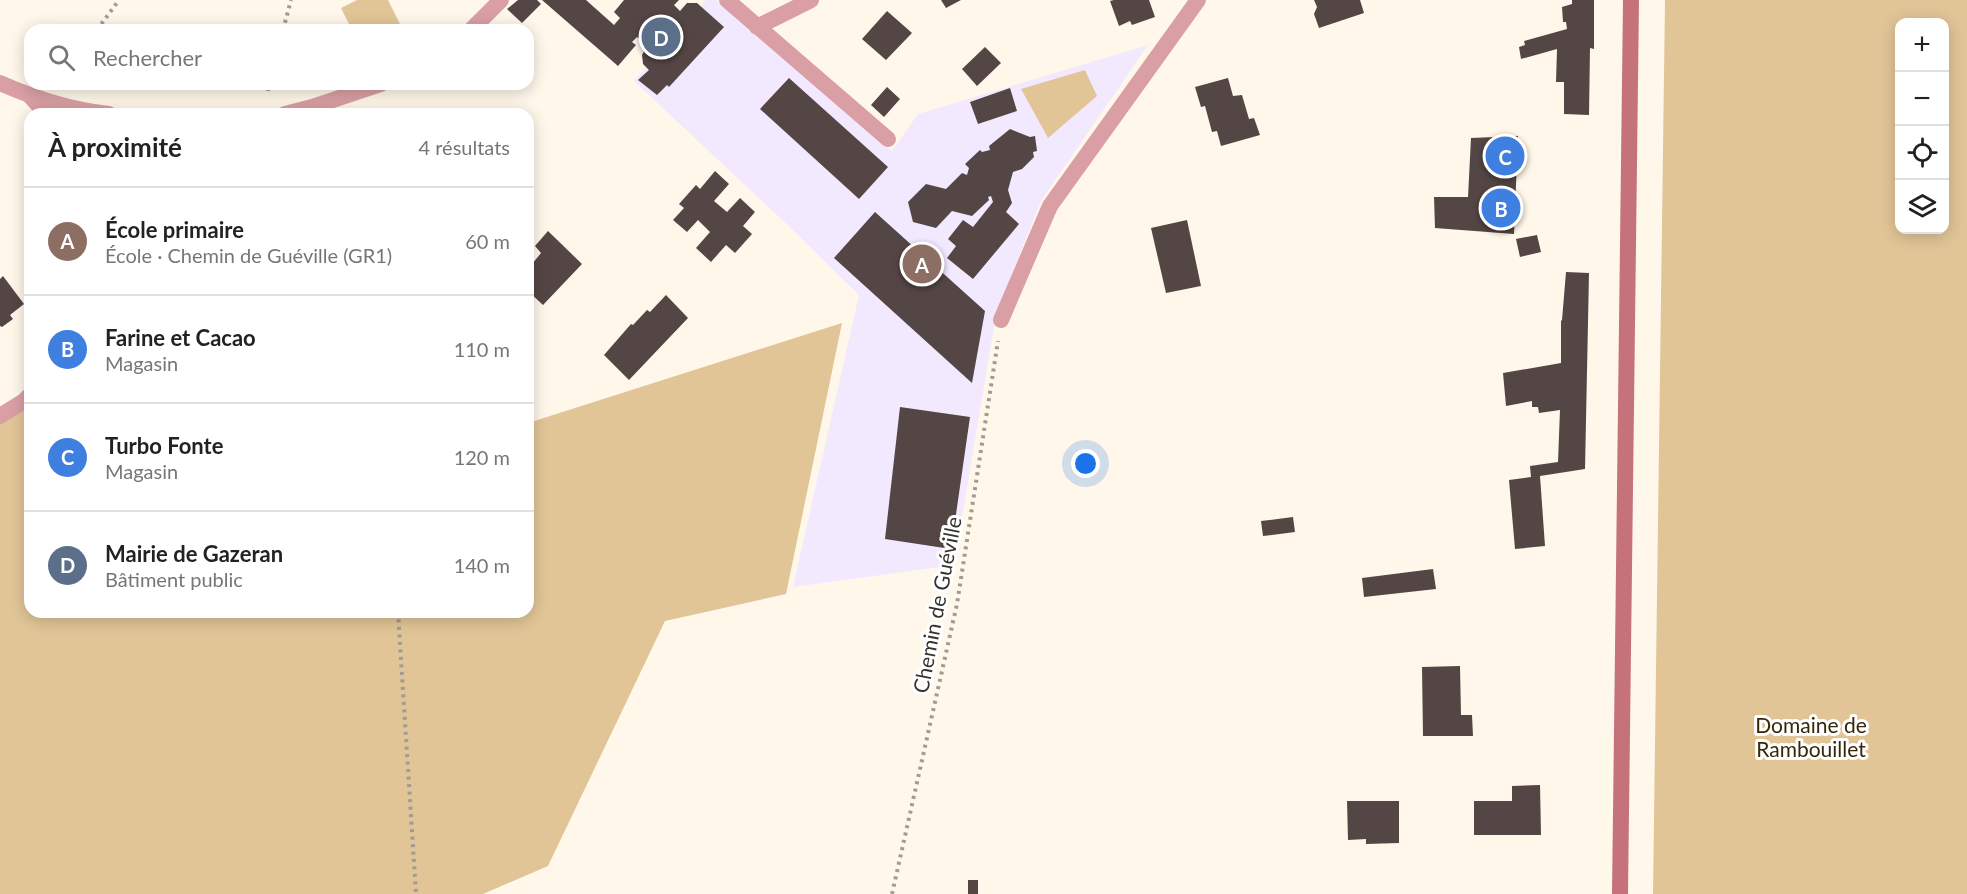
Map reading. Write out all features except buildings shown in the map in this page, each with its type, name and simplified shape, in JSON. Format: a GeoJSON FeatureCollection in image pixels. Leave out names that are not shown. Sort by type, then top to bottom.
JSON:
{"type":"FeatureCollection","features":[{"type":"Feature","properties":{"kind":"main road"},"geometry":{"type":"LineString","coordinates":[[1620,894],[1631,0]]}},
{"type":"Feature","properties":{"kind":"street"},"geometry":{"type":"LineString","coordinates":[[477,24],[501,0]]}},
{"type":"Feature","properties":{"kind":"street"},"geometry":{"type":"LineString","coordinates":[[727,0],[888,139]]}},
{"type":"Feature","properties":{"kind":"street"},"geometry":{"type":"LineString","coordinates":[[757,27],[811,0]]}},
{"type":"Feature","properties":{"kind":"street"},"geometry":{"type":"LineString","coordinates":[[1001,320],[1050,206],[1198,0]]}},
{"type":"Feature","properties":{"kind":"street"},"geometry":{"type":"LineString","coordinates":[[0,83],[30,96],[77,108]]}},
{"type":"Feature","properties":{"kind":"street"},"geometry":{"type":"LineString","coordinates":[[308,108],[363,90]]}},
{"type":"Feature","properties":{"kind":"street"},"geometry":{"type":"LineString","coordinates":[[30,96],[41,108]]}},
{"type":"Feature","properties":{"kind":"street"},"geometry":{"type":"LineString","coordinates":[[0,416],[24,402]]}},
{"type":"Feature","properties":{"kind":"path"},"geometry":{"type":"LineString","coordinates":[[101,24],[119,0]]}},
{"type":"Feature","properties":{"kind":"path"},"geometry":{"type":"LineString","coordinates":[[285,24],[291,0]]}},
{"type":"Feature","properties":{"kind":"path","name":"Chemin de Guéville"},"geometry":{"type":"LineString","coordinates":[[892,894],[957,604],[1001,320]]}},
{"type":"Feature","properties":{"kind":"path"},"geometry":{"type":"LineString","coordinates":[[398,618],[416,894]]}},
{"type":"Feature","properties":{"kind":"shaded area"},"geometry":{"type":"Polygon","coordinates":[[[706,0],[716,0],[892,151],[918,114],[1148,45],[1041,201],[996,314],[954,565],[793,587],[859,295],[634,81],[706,0]]]}},
{"type":"Feature","properties":{"kind":"green space"},"geometry":{"type":"Polygon","coordinates":[[[357,0],[388,0],[400,24],[349,24],[341,8],[357,0]]]}},
{"type":"Feature","properties":{"kind":"green space","name":"Domaine de Rambouillet"},"geometry":{"type":"Polygon","coordinates":[[[1665,0],[1967,0],[1967,894],[1653,894],[1665,0]]]}},
{"type":"Feature","properties":{"kind":"green space"},"geometry":{"type":"Polygon","coordinates":[[[1085,70],[1097,96],[1048,138],[1021,89],[1085,70]]]}},
{"type":"Feature","properties":{"kind":"green space"},"geometry":{"type":"Polygon","coordinates":[[[842,323],[786,594],[665,621],[548,866],[483,894],[0,894],[0,422],[24,400],[24,618],[534,618],[534,421],[842,323]]]}},
{"type":"Feature","properties":{"kind":"place","name":"Mairie de Gazeran"},"geometry":{"type":"Point","coordinates":[661,37]}},
{"type":"Feature","properties":{"kind":"place","name":"Turbo Fonte"},"geometry":{"type":"Point","coordinates":[1505,156]}},
{"type":"Feature","properties":{"kind":"place","name":"Farine et Cacao"},"geometry":{"type":"Point","coordinates":[1501,208]}},
{"type":"Feature","properties":{"kind":"place","name":"École primaire"},"geometry":{"type":"Point","coordinates":[922,264]}}]}
